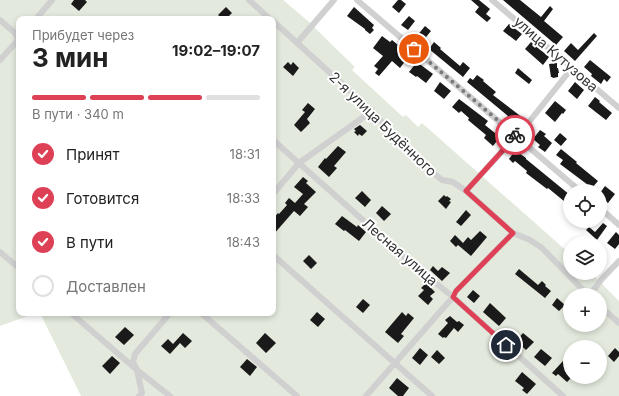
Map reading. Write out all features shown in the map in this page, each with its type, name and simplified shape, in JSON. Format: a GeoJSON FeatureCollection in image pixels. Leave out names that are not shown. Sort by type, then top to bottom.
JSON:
{"type":"FeatureCollection","features":[{"type":"Feature","properties":{"kind":"street"},"geometry":{"type":"LineString","coordinates":[[39,16],[52,0]]}},
{"type":"Feature","properties":{"kind":"street"},"geometry":{"type":"LineString","coordinates":[[250,0],[267,16]]}},
{"type":"Feature","properties":{"kind":"street"},"geometry":{"type":"LineString","coordinates":[[297,43],[334,0]]}},
{"type":"Feature","properties":{"kind":"street"},"geometry":{"type":"LineString","coordinates":[[357,0],[572,184]]}},
{"type":"Feature","properties":{"kind":"street","name":"улица Кутузова"},"geometry":{"type":"LineString","coordinates":[[492,0],[619,108]]}},
{"type":"Feature","properties":{"kind":"street"},"geometry":{"type":"LineString","coordinates":[[0,20],[16,34]]}},
{"type":"Feature","properties":{"kind":"street","name":"2-я улица Будённого"},"geometry":{"type":"LineString","coordinates":[[276,24],[372,111],[410,154],[442,180],[453,182],[466,191],[513,233],[530,240],[542,248],[582,288]]}},
{"type":"Feature","properties":{"kind":"street"},"geometry":{"type":"LineString","coordinates":[[0,60],[16,42]]}},
{"type":"Feature","properties":{"kind":"street"},"geometry":{"type":"LineString","coordinates":[[466,191],[517,137],[572,68]]}},
{"type":"Feature","properties":{"kind":"street"},"geometry":{"type":"LineString","coordinates":[[276,191],[299,164],[372,111]]}},
{"type":"Feature","properties":{"kind":"street","name":"Лесная улица"},"geometry":{"type":"LineString","coordinates":[[276,143],[410,262],[453,297],[562,396]]}},
{"type":"Feature","properties":{"kind":"street"},"geometry":{"type":"LineString","coordinates":[[607,214],[619,225]]}},
{"type":"Feature","properties":{"kind":"street"},"geometry":{"type":"LineString","coordinates":[[366,396],[453,297],[456,291],[513,233]]}},
{"type":"Feature","properties":{"kind":"street"},"geometry":{"type":"LineString","coordinates":[[0,252],[16,265]]}},
{"type":"Feature","properties":{"kind":"street"},"geometry":{"type":"LineString","coordinates":[[276,258],[432,396]]}},
{"type":"Feature","properties":{"kind":"street"},"geometry":{"type":"LineString","coordinates":[[594,288],[619,261]]}},
{"type":"Feature","properties":{"kind":"street"},"geometry":{"type":"LineString","coordinates":[[607,312],[619,323]]}},
{"type":"Feature","properties":{"kind":"street"},"geometry":{"type":"LineString","coordinates":[[74,316],[137,370],[170,396]]}},
{"type":"Feature","properties":{"kind":"street"},"geometry":{"type":"LineString","coordinates":[[139,396],[142,393],[137,370],[133,362],[135,354],[167,316]]}},
{"type":"Feature","properties":{"kind":"street"},"geometry":{"type":"LineString","coordinates":[[204,316],[297,396]]}},
{"type":"Feature","properties":{"kind":"shaded area"},"geometry":{"type":"Polygon","coordinates":[[[0,0],[283,0],[309,22],[355,67],[352,70],[403,117],[406,115],[418,127],[422,123],[563,248],[563,280],[598,280],[606,288],[563,288],[563,332],[607,332],[607,289],[619,301],[619,396],[81,396],[41,316],[276,316],[276,16],[16,16],[16,316],[28,316],[0,326],[0,0]]]}},
{"type":"Feature","properties":{"kind":"building"},"geometry":{"type":"Polygon","coordinates":[[[74,0],[85,0],[87,2],[79,11],[71,4],[74,0]]]}},
{"type":"Feature","properties":{"kind":"building"},"geometry":{"type":"Polygon","coordinates":[[[398,0],[401,0],[406,4],[399,13],[392,7],[398,0]]]}},
{"type":"Feature","properties":{"kind":"building"},"geometry":{"type":"Polygon","coordinates":[[[471,0],[479,0],[490,9],[486,14],[491,18],[487,22],[475,12],[479,7],[471,0]]]}},
{"type":"Feature","properties":{"kind":"building"},"geometry":{"type":"Polygon","coordinates":[[[503,0],[520,0],[541,17],[550,6],[553,9],[544,21],[563,37],[556,45],[503,0]]]}},
{"type":"Feature","properties":{"kind":"building"},"geometry":{"type":"Polygon","coordinates":[[[226,7],[232,13],[229,16],[218,15],[226,7]]]}},
{"type":"Feature","properties":{"kind":"building"},"geometry":{"type":"Polygon","coordinates":[[[354,7],[374,25],[372,28],[374,30],[370,34],[347,16],[354,7]]]}},
{"type":"Feature","properties":{"kind":"building"},"geometry":{"type":"Polygon","coordinates":[[[409,16],[415,21],[408,30],[401,25],[409,16]]]}},
{"type":"Feature","properties":{"kind":"building"},"geometry":{"type":"Polygon","coordinates":[[[509,24],[522,34],[516,41],[503,31],[509,24]]]}},
{"type":"Feature","properties":{"kind":"building"},"geometry":{"type":"Polygon","coordinates":[[[425,26],[431,31],[422,42],[416,37],[425,26]]]}},
{"type":"Feature","properties":{"kind":"building"},"geometry":{"type":"Polygon","coordinates":[[[594,33],[597,36],[575,61],[564,51],[571,43],[578,50],[594,33]]]}},
{"type":"Feature","properties":{"kind":"building"},"geometry":{"type":"Polygon","coordinates":[[[382,36],[390,42],[392,40],[409,56],[400,68],[392,61],[379,76],[375,73],[378,69],[374,66],[383,56],[373,48],[382,36]]]}},
{"type":"Feature","properties":{"kind":"building"},"geometry":{"type":"Polygon","coordinates":[[[434,42],[460,66],[463,62],[470,68],[463,77],[429,49],[434,42]]]}},
{"type":"Feature","properties":{"kind":"building"},"geometry":{"type":"Polygon","coordinates":[[[531,42],[549,57],[543,65],[525,49],[531,42]]]}},
{"type":"Feature","properties":{"kind":"building"},"geometry":{"type":"Polygon","coordinates":[[[590,60],[611,77],[607,82],[604,79],[601,84],[591,76],[592,74],[584,67],[590,60]]]}},
{"type":"Feature","properties":{"kind":"building"},"geometry":{"type":"Polygon","coordinates":[[[288,62],[291,65],[293,62],[299,68],[293,76],[283,67],[288,62]]]}},
{"type":"Feature","properties":{"kind":"building"},"geometry":{"type":"Polygon","coordinates":[[[417,62],[433,74],[426,83],[409,72],[417,62]]]}},
{"type":"Feature","properties":{"kind":"building"},"geometry":{"type":"Polygon","coordinates":[[[557,63],[559,73],[558,77],[553,78],[551,77],[549,64],[557,63]]]}},
{"type":"Feature","properties":{"kind":"building"},"geometry":{"type":"Polygon","coordinates":[[[518,68],[532,80],[529,84],[515,73],[518,68]]]}},
{"type":"Feature","properties":{"kind":"building"},"geometry":{"type":"Polygon","coordinates":[[[477,75],[496,92],[493,95],[523,118],[517,125],[467,82],[470,78],[473,80],[477,75]]]}},
{"type":"Feature","properties":{"kind":"building"},"geometry":{"type":"Polygon","coordinates":[[[440,82],[451,91],[444,99],[434,91],[440,82]]]}},
{"type":"Feature","properties":{"kind":"building"},"geometry":{"type":"Polygon","coordinates":[[[575,82],[584,90],[577,99],[568,91],[575,82]]]}},
{"type":"Feature","properties":{"kind":"building"},"geometry":{"type":"Polygon","coordinates":[[[595,97],[612,113],[606,120],[588,106],[595,97]]]}},
{"type":"Feature","properties":{"kind":"building"},"geometry":{"type":"Polygon","coordinates":[[[459,99],[488,121],[485,125],[500,137],[493,146],[484,138],[486,135],[468,120],[469,118],[461,111],[459,113],[452,107],[459,99]]]}},
{"type":"Feature","properties":{"kind":"building"},"geometry":{"type":"Polygon","coordinates":[[[555,101],[566,110],[555,122],[545,113],[555,101]]]}},
{"type":"Feature","properties":{"kind":"building"},"geometry":{"type":"Polygon","coordinates":[[[308,103],[315,109],[307,119],[310,123],[301,132],[294,125],[305,112],[302,110],[308,103]]]}},
{"type":"Feature","properties":{"kind":"building"},"geometry":{"type":"Polygon","coordinates":[[[360,125],[367,131],[362,136],[359,134],[358,136],[354,132],[356,131],[354,129],[360,125]]]}},
{"type":"Feature","properties":{"kind":"building"},"geometry":{"type":"Polygon","coordinates":[[[540,130],[546,134],[544,136],[552,143],[545,152],[538,147],[540,145],[533,139],[540,130]]]}},
{"type":"Feature","properties":{"kind":"building"},"geometry":{"type":"Polygon","coordinates":[[[560,133],[567,139],[561,146],[554,140],[560,133]]]}},
{"type":"Feature","properties":{"kind":"building"},"geometry":{"type":"Polygon","coordinates":[[[338,146],[346,152],[334,166],[337,168],[329,177],[318,167],[338,146]]]}},
{"type":"Feature","properties":{"kind":"building"},"geometry":{"type":"Polygon","coordinates":[[[561,149],[598,181],[595,184],[587,184],[560,164],[563,160],[556,155],[561,149]]]}},
{"type":"Feature","properties":{"kind":"building"},"geometry":{"type":"Polygon","coordinates":[[[514,152],[517,155],[519,153],[526,158],[563,189],[563,200],[526,173],[527,171],[515,161],[513,163],[509,159],[514,152]]]}},
{"type":"Feature","properties":{"kind":"building"},"geometry":{"type":"Polygon","coordinates":[[[303,177],[308,181],[306,183],[316,192],[304,204],[308,207],[300,216],[294,211],[276,232],[276,215],[287,205],[285,203],[289,198],[295,203],[303,194],[294,187],[303,177]]]}},
{"type":"Feature","properties":{"kind":"building"},"geometry":{"type":"Polygon","coordinates":[[[607,188],[615,194],[608,203],[607,202],[607,188]]]}},
{"type":"Feature","properties":{"kind":"building"},"geometry":{"type":"Polygon","coordinates":[[[362,191],[371,200],[365,207],[355,198],[362,191]]]}},
{"type":"Feature","properties":{"kind":"building"},"geometry":{"type":"Polygon","coordinates":[[[444,195],[451,199],[449,201],[451,202],[446,209],[438,201],[444,195]]]}},
{"type":"Feature","properties":{"kind":"building"},"geometry":{"type":"Polygon","coordinates":[[[382,206],[391,214],[384,221],[376,213],[382,206]]]}},
{"type":"Feature","properties":{"kind":"building"},"geometry":{"type":"Polygon","coordinates":[[[466,210],[471,215],[461,226],[456,222],[466,210]]]}},
{"type":"Feature","properties":{"kind":"building"},"geometry":{"type":"Polygon","coordinates":[[[342,216],[357,227],[358,225],[366,232],[359,241],[335,224],[342,216]]]}},
{"type":"Feature","properties":{"kind":"building"},"geometry":{"type":"Polygon","coordinates":[[[590,228],[595,232],[599,228],[606,228],[600,236],[593,236],[586,230],[590,228]]]}},
{"type":"Feature","properties":{"kind":"building"},"geometry":{"type":"Polygon","coordinates":[[[480,231],[487,237],[471,256],[458,245],[456,247],[450,241],[455,235],[463,243],[468,237],[471,240],[480,231]]]}},
{"type":"Feature","properties":{"kind":"building"},"geometry":{"type":"Polygon","coordinates":[[[616,232],[619,235],[619,244],[615,249],[607,243],[616,232]]]}},
{"type":"Feature","properties":{"kind":"building"},"geometry":{"type":"Polygon","coordinates":[[[309,255],[317,263],[311,269],[303,261],[309,255]]]}},
{"type":"Feature","properties":{"kind":"building"},"geometry":{"type":"Polygon","coordinates":[[[433,266],[438,271],[442,267],[450,273],[442,281],[430,270],[433,266]]]}},
{"type":"Feature","properties":{"kind":"building"},"geometry":{"type":"Polygon","coordinates":[[[519,269],[538,285],[542,281],[546,285],[545,286],[551,291],[545,298],[515,274],[519,269]]]}},
{"type":"Feature","properties":{"kind":"building"},"geometry":{"type":"Polygon","coordinates":[[[426,283],[435,292],[430,296],[433,299],[428,305],[418,296],[424,290],[421,288],[426,283]]]}},
{"type":"Feature","properties":{"kind":"building"},"geometry":{"type":"Polygon","coordinates":[[[473,290],[480,296],[474,303],[467,297],[473,290]]]}},
{"type":"Feature","properties":{"kind":"building"},"geometry":{"type":"Polygon","coordinates":[[[557,298],[563,303],[563,307],[559,311],[552,305],[557,298]]]}},
{"type":"Feature","properties":{"kind":"building"},"geometry":{"type":"Polygon","coordinates":[[[363,299],[370,305],[363,313],[356,307],[363,299]]]}},
{"type":"Feature","properties":{"kind":"building"},"geometry":{"type":"Polygon","coordinates":[[[490,303],[506,318],[499,326],[483,312],[490,303]]]}},
{"type":"Feature","properties":{"kind":"building"},"geometry":{"type":"Polygon","coordinates":[[[317,312],[325,319],[318,327],[310,320],[317,312]]]}},
{"type":"Feature","properties":{"kind":"building"},"geometry":{"type":"Polygon","coordinates":[[[402,312],[406,316],[408,313],[414,318],[401,334],[404,336],[398,343],[385,332],[402,312]]]}},
{"type":"Feature","properties":{"kind":"building"},"geometry":{"type":"Polygon","coordinates":[[[450,316],[457,322],[459,321],[464,325],[458,332],[454,328],[446,338],[443,338],[438,334],[448,323],[445,320],[450,316]]]}},
{"type":"Feature","properties":{"kind":"building"},"geometry":{"type":"Polygon","coordinates":[[[125,327],[134,335],[124,345],[115,337],[125,327]]]}},
{"type":"Feature","properties":{"kind":"building"},"geometry":{"type":"Polygon","coordinates":[[[183,333],[192,341],[185,348],[180,343],[170,354],[161,346],[168,339],[173,344],[183,333]]]}},
{"type":"Feature","properties":{"kind":"building"},"geometry":{"type":"Polygon","coordinates":[[[265,333],[276,343],[266,353],[256,343],[265,333]]]}},
{"type":"Feature","properties":{"kind":"building"},"geometry":{"type":"Polygon","coordinates":[[[523,333],[534,342],[526,350],[516,341],[523,333]]]}},
{"type":"Feature","properties":{"kind":"building"},"geometry":{"type":"Polygon","coordinates":[[[420,348],[428,355],[420,365],[412,358],[420,348]]]}},
{"type":"Feature","properties":{"kind":"building"},"geometry":{"type":"Polygon","coordinates":[[[615,348],[619,352],[619,356],[614,362],[608,356],[615,348]]]}},
{"type":"Feature","properties":{"kind":"building"},"geometry":{"type":"Polygon","coordinates":[[[541,349],[552,358],[545,366],[534,357],[541,349]]]}},
{"type":"Feature","properties":{"kind":"building"},"geometry":{"type":"Polygon","coordinates":[[[437,350],[445,358],[439,364],[431,357],[437,350]]]}},
{"type":"Feature","properties":{"kind":"building"},"geometry":{"type":"Polygon","coordinates":[[[112,356],[120,363],[110,374],[102,366],[112,356]]]}},
{"type":"Feature","properties":{"kind":"building"},"geometry":{"type":"Polygon","coordinates":[[[247,359],[257,367],[250,376],[240,367],[247,359]]]}},
{"type":"Feature","properties":{"kind":"building"},"geometry":{"type":"Polygon","coordinates":[[[563,361],[563,378],[558,374],[556,376],[552,373],[563,361]]]}},
{"type":"Feature","properties":{"kind":"building"},"geometry":{"type":"Polygon","coordinates":[[[522,372],[536,384],[527,394],[522,390],[524,388],[515,381],[522,372]]]}},
{"type":"Feature","properties":{"kind":"building"},"geometry":{"type":"Polygon","coordinates":[[[397,378],[409,388],[403,396],[398,396],[389,388],[397,378]]]}},
{"type":"Feature","properties":{"kind":"way so far"},"geometry":{"type":"LineString","coordinates":[[414,49],[515,135]]}},
{"type":"Feature","properties":{"kind":"route"},"geometry":{"type":"LineString","coordinates":[[506,345],[453,297],[456,291],[513,233],[466,191],[517,137],[515,135]]}}]}
